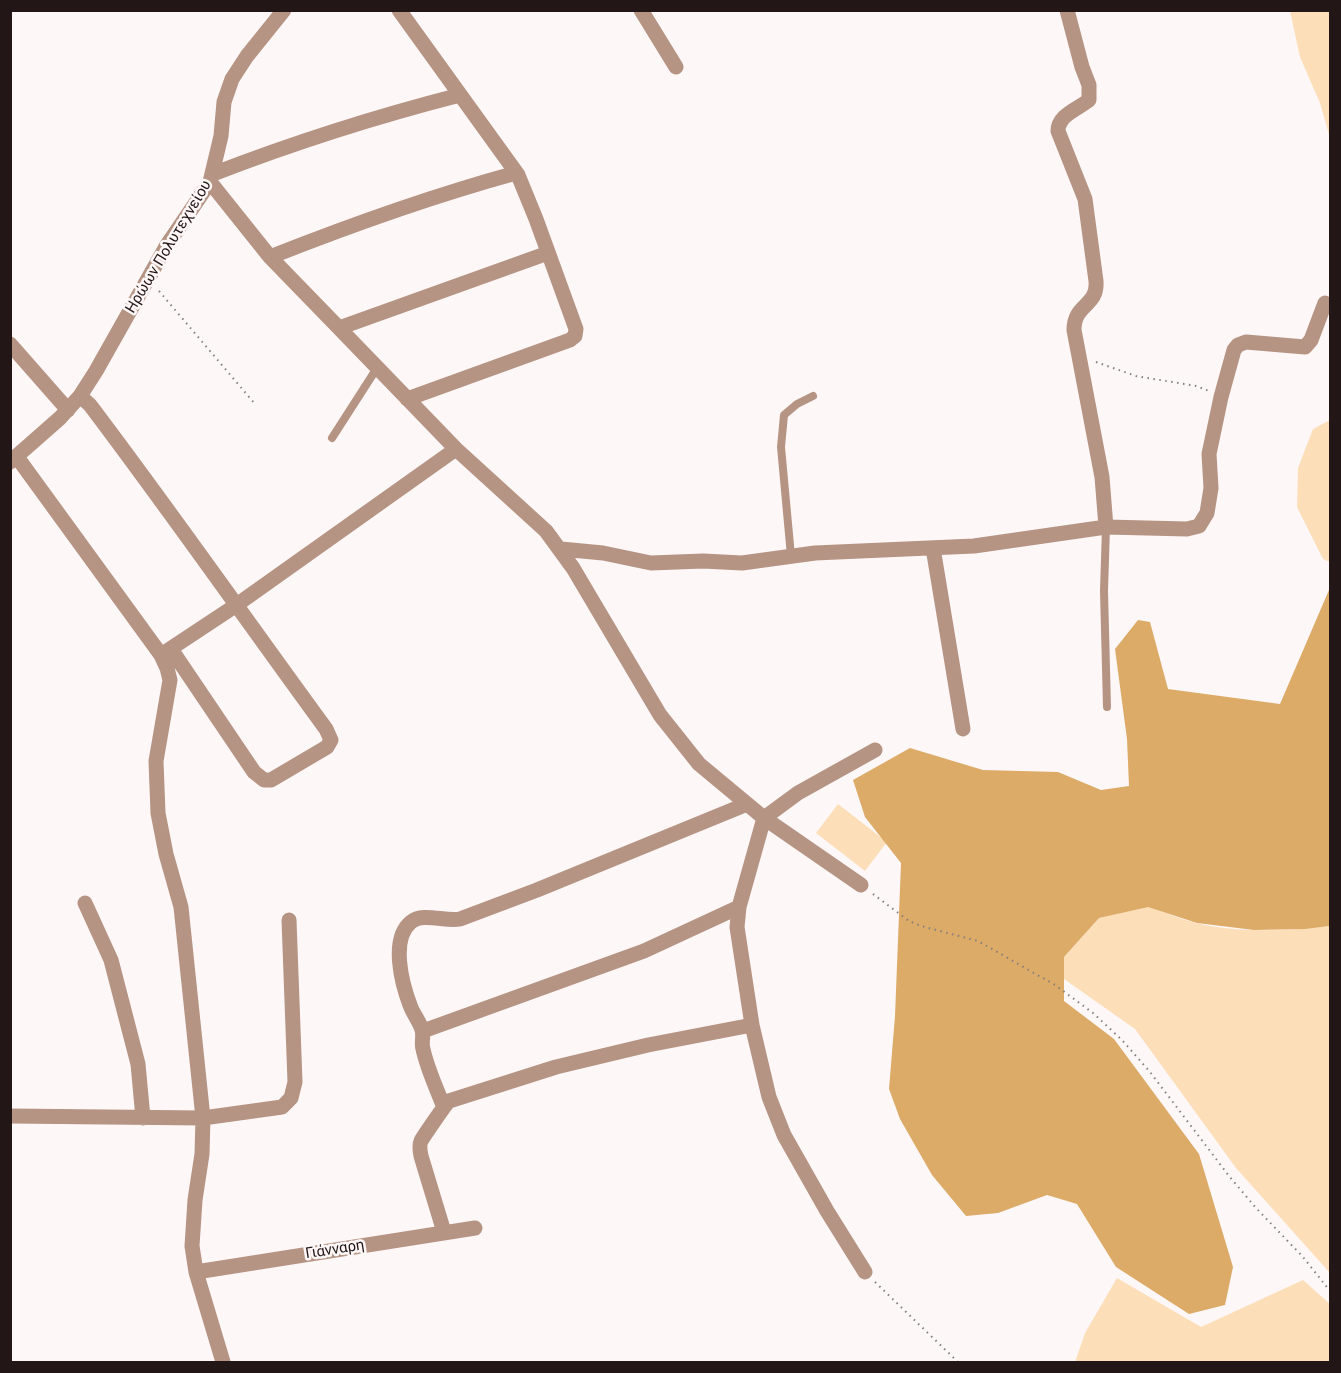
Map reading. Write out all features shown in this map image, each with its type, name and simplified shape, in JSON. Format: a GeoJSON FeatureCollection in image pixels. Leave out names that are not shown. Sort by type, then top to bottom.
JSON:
{"type":"FeatureCollection","features":[{"type":"Feature","properties":{"kind":"street","name":"Ηρώων Πολυτεχνείου"},"geometry":{"type":"LineString","coordinates":[[14,460],[80,396],[149,280],[167,245],[211,178],[221,136],[224,102],[232,79],[247,56],[284,10]]}},
{"type":"Feature","properties":{"kind":"street"},"geometry":{"type":"LineString","coordinates":[[399,10],[516,172],[576,329],[575,336],[570,340],[407,399]]}},
{"type":"Feature","properties":{"kind":"street"},"geometry":{"type":"LineString","coordinates":[[642,10],[676,68]]}},
{"type":"Feature","properties":{"kind":"street"},"geometry":{"type":"LineString","coordinates":[[1067,10],[1089,85],[1089,100],[1061,118],[1058,131],[1085,199],[1097,289],[1094,297],[1078,312],[1074,320],[1102,477],[1106,527]]}},
{"type":"Feature","properties":{"kind":"street"},"geometry":{"type":"LineString","coordinates":[[460,95],[277,151],[211,178],[270,256],[456,449],[546,531],[561,549],[660,714],[699,764],[764,818],[861,885]]}},
{"type":"Feature","properties":{"kind":"street"},"geometry":{"type":"LineString","coordinates":[[270,256],[345,227],[457,189],[516,172]]}},
{"type":"Feature","properties":{"kind":"street"},"geometry":{"type":"LineString","coordinates":[[339,328],[548,254]]}},
{"type":"Feature","properties":{"kind":"street"},"geometry":{"type":"LineString","coordinates":[[561,549],[603,553],[651,563],[703,561],[742,563],[791,556],[974,546],[1106,527],[1187,529],[1198,526],[1207,513],[1211,488],[1209,454],[1234,350],[1238,345],[1246,342],[1305,347],[1311,339],[1325,303]]}},
{"type":"Feature","properties":{"kind":"street"},"geometry":{"type":"LineString","coordinates":[[10,344],[68,410]]}},
{"type":"Feature","properties":{"kind":"street"},"geometry":{"type":"LineString","coordinates":[[14,460],[166,652],[254,772],[264,780],[271,780],[327,747],[331,740],[326,729],[235,606],[160,497],[90,405],[80,396]]}},
{"type":"Feature","properties":{"kind":"street"},"geometry":{"type":"LineString","coordinates":[[166,652],[235,606],[456,449]]}},
{"type":"Feature","properties":{"kind":"street"},"geometry":{"type":"LineString","coordinates":[[933,548],[963,729]]}},
{"type":"Feature","properties":{"kind":"street"},"geometry":{"type":"LineString","coordinates":[[166,652],[170,680],[156,761],[158,813],[166,854],[181,907],[203,1118],[202,1154],[195,1200],[192,1246],[196,1272],[223,1362]]}},
{"type":"Feature","properties":{"kind":"street"},"geometry":{"type":"LineString","coordinates":[[865,1272],[784,1135],[769,1097],[752,1025],[737,927],[739,907],[764,818],[798,793],[875,750]]}},
{"type":"Feature","properties":{"kind":"street"},"geometry":{"type":"LineString","coordinates":[[444,1233],[420,1147],[421,1141],[440,1115],[443,1105],[422,1047],[423,1031],[410,1005],[399,968],[400,946],[405,928],[412,920],[425,917],[450,921],[460,919],[727,814],[747,804]]}},
{"type":"Feature","properties":{"kind":"street"},"geometry":{"type":"LineString","coordinates":[[86,903],[111,960],[138,1064],[143,1118]]}},
{"type":"Feature","properties":{"kind":"street"},"geometry":{"type":"LineString","coordinates":[[423,1031],[644,951],[739,907]]}},
{"type":"Feature","properties":{"kind":"street"},"geometry":{"type":"LineString","coordinates":[[10,1116],[203,1118],[282,1107],[291,1098],[295,1082],[289,920]]}},
{"type":"Feature","properties":{"kind":"street"},"geometry":{"type":"LineString","coordinates":[[443,1105],[449,1101],[556,1067],[648,1045],[752,1025]]}},
{"type":"Feature","properties":{"kind":"street","name":"Γιάνναρη"},"geometry":{"type":"LineString","coordinates":[[196,1272],[475,1228]]}},
{"type":"Feature","properties":{"kind":"lane"},"geometry":{"type":"LineString","coordinates":[[332,438],[377,368]]}},
{"type":"Feature","properties":{"kind":"lane"},"geometry":{"type":"LineString","coordinates":[[791,556],[781,447],[784,415],[813,396]]}},
{"type":"Feature","properties":{"kind":"lane"},"geometry":{"type":"LineString","coordinates":[[1106,527],[1104,591],[1107,707]]}},
{"type":"Feature","properties":{"kind":"path"},"geometry":{"type":"LineString","coordinates":[[149,280],[255,404]]}},
{"type":"Feature","properties":{"kind":"path"},"geometry":{"type":"LineString","coordinates":[[1079,357],[1136,376],[1196,386],[1221,397]]}},
{"type":"Feature","properties":{"kind":"path"},"geometry":{"type":"LineString","coordinates":[[861,885],[909,921],[978,941],[1055,985],[1094,1013],[1150,1072],[1256,1209],[1303,1257],[1330,1291]]}},
{"type":"Feature","properties":{"kind":"path"},"geometry":{"type":"LineString","coordinates":[[865,1272],[958,1362]]}},
{"type":"Feature","properties":{"kind":"shaded area"},"geometry":{"type":"Polygon","coordinates":[[[1290,11],[1330,11],[1330,138],[1320,103],[1300,57],[1290,11]]]}},
{"type":"Feature","properties":{"kind":"shaded area"},"geometry":{"type":"Polygon","coordinates":[[[1330,420],[1330,562],[1323,559],[1297,507],[1298,468],[1313,429],[1330,420]]]}},
{"type":"Feature","properties":{"kind":"shaded area"},"geometry":{"type":"Polygon","coordinates":[[[1329,590],[1330,926],[1254,930],[1197,923],[1148,907],[1099,918],[1064,957],[1064,1001],[1114,1039],[1199,1154],[1233,1267],[1225,1305],[1189,1314],[1116,1267],[1077,1204],[1047,1195],[998,1213],[966,1216],[932,1175],[900,1119],[889,1089],[895,1016],[901,863],[865,817],[853,780],[910,748],[983,770],[1058,772],[1101,790],[1129,786],[1127,739],[1115,649],[1138,620],[1150,622],[1168,689],[1280,704],[1329,590]]]}},
{"type":"Feature","properties":{"kind":"shaded area"},"geometry":{"type":"Polygon","coordinates":[[[838,804],[887,842],[865,871],[816,833],[838,804]]]}},
{"type":"Feature","properties":{"kind":"shaded area"},"geometry":{"type":"Polygon","coordinates":[[[1148,906],[1190,921],[1245,930],[1330,926],[1330,1273],[1236,1168],[1135,1029],[1064,979],[1064,957],[1099,918],[1148,906]]]}},
{"type":"Feature","properties":{"kind":"shaded area"},"geometry":{"type":"Polygon","coordinates":[[[1117,1278],[1201,1327],[1303,1280],[1330,1304],[1330,1362],[1075,1362],[1085,1333],[1117,1278]]]}}]}
